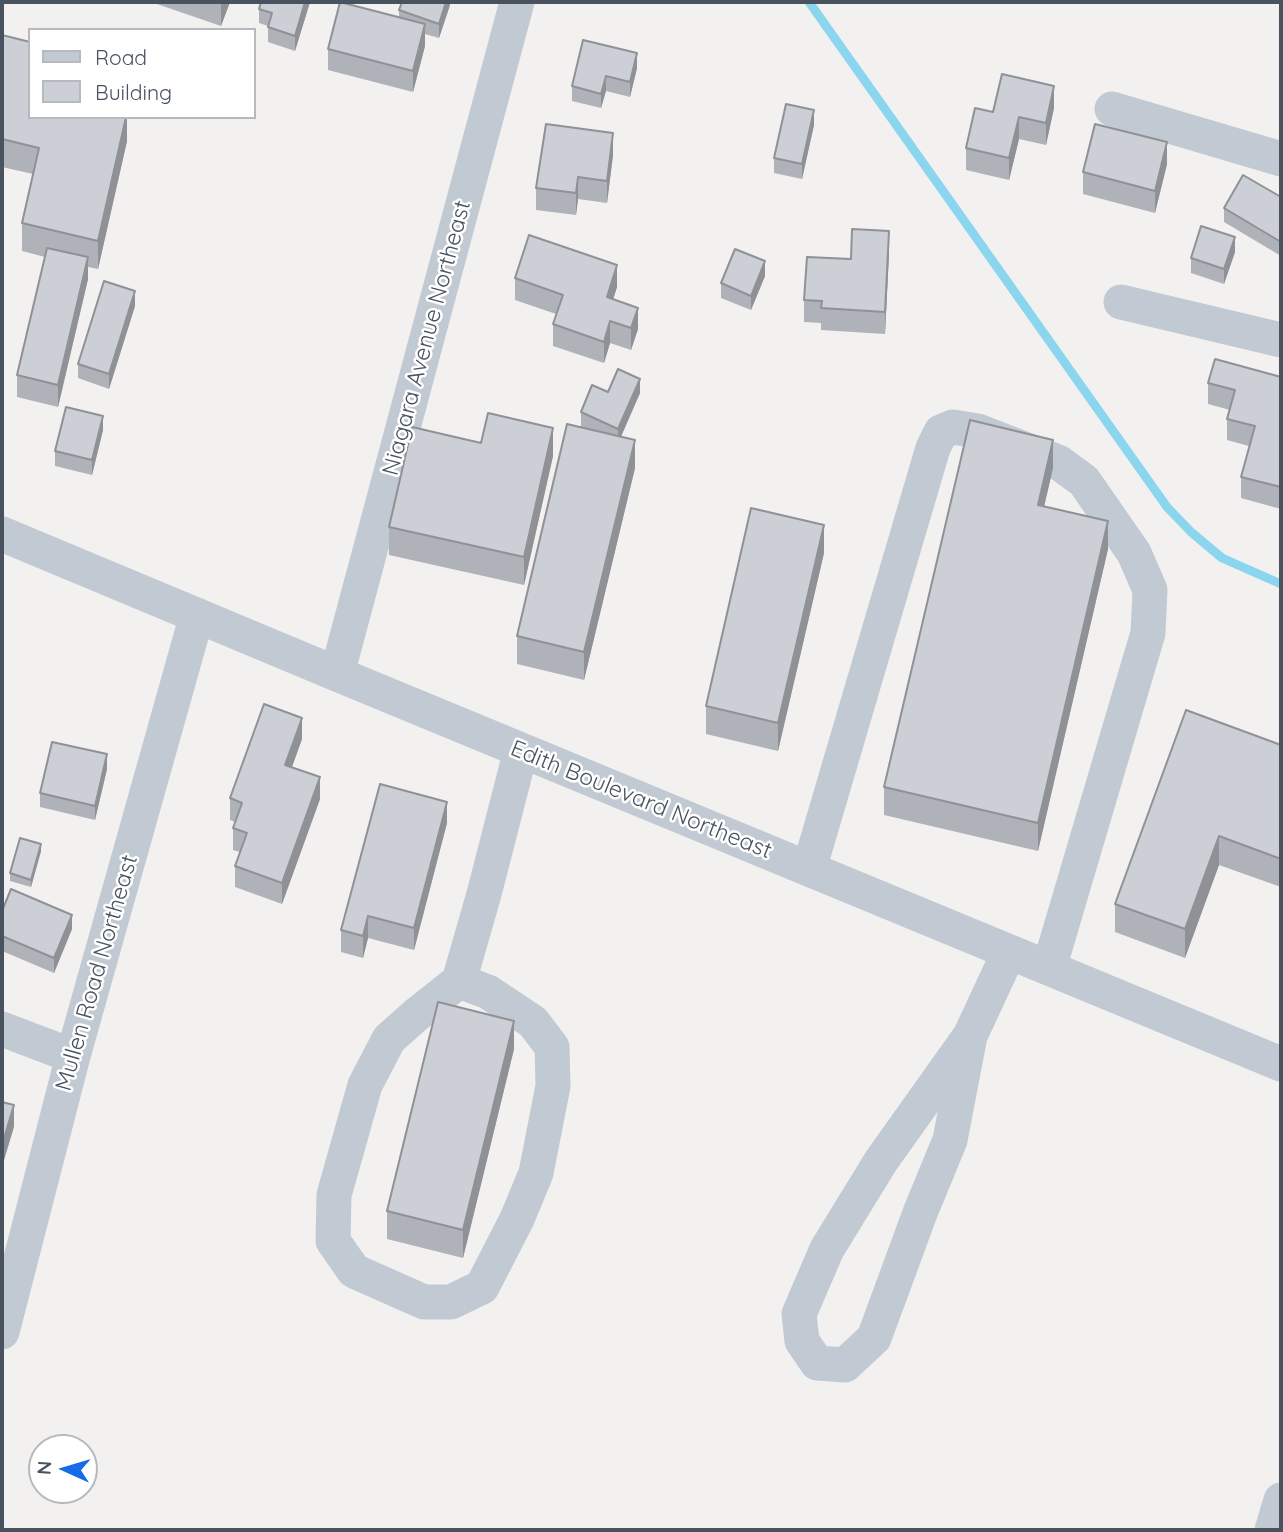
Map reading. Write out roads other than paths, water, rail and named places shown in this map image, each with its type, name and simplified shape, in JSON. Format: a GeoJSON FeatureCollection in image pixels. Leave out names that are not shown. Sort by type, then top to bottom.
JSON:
{"type":"FeatureCollection","features":[{"type":"Feature","properties":{"kind":"street","name":"Niagara Avenue Northeast"},"geometry":{"type":"LineString","coordinates":[[337,674],[517,2]]}},
{"type":"Feature","properties":{"kind":"street"},"geometry":{"type":"LineString","coordinates":[[1112,109],[1281,159]]}},
{"type":"Feature","properties":{"kind":"street"},"geometry":{"type":"LineString","coordinates":[[1121,302],[1281,340]]}},
{"type":"Feature","properties":{"kind":"street"},"geometry":{"type":"LineString","coordinates":[[809,869],[929,461],[941,432],[953,428],[978,431],[1058,462],[1084,481],[1134,554],[1150,590],[1148,633],[1049,968]]}},
{"type":"Feature","properties":{"kind":"street","name":"Edith Boulevard Northeast"},"geometry":{"type":"LineString","coordinates":[[2,534],[1281,1064]]}},
{"type":"Feature","properties":{"kind":"street","name":"Mullen Road Northeast"},"geometry":{"type":"LineString","coordinates":[[2,1332],[73,1056],[197,615]]}},
{"type":"Feature","properties":{"kind":"street"},"geometry":{"type":"LineString","coordinates":[[459,981],[488,992],[533,1022],[552,1047],[552,1086],[536,1172],[517,1219],[482,1287],[451,1302],[424,1301],[354,1271],[333,1241],[334,1195],[365,1085],[389,1039],[459,981],[522,750]]}},
{"type":"Feature","properties":{"kind":"street"},"geometry":{"type":"LineString","coordinates":[[970,1036],[950,1140],[874,1338],[845,1365],[817,1363],[802,1341],[799,1314],[827,1249],[881,1161],[970,1036],[1009,952]]}},
{"type":"Feature","properties":{"kind":"street"},"geometry":{"type":"LineString","coordinates":[[2,1029],[73,1056]]}},
{"type":"Feature","properties":{"kind":"street"},"geometry":{"type":"LineString","coordinates":[[1272,1530],[1281,1500]]}},
{"type":"Feature","properties":{"kind":"waterway"},"geometry":{"type":"LineString","coordinates":[[809,2],[1167,507],[1222,558],[1281,584]]}}]}
